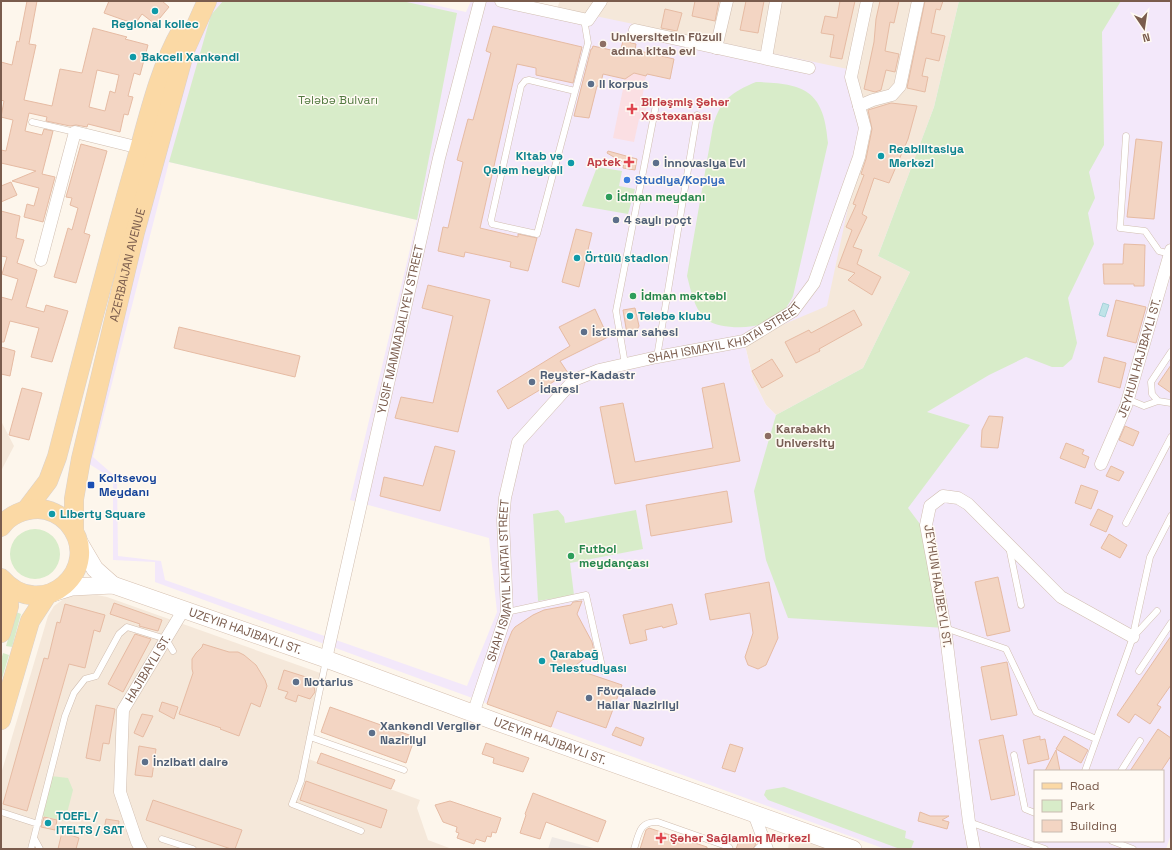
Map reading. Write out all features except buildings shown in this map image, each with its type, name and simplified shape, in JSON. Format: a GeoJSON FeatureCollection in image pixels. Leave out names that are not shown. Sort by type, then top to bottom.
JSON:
{"type":"FeatureCollection","features":[{"type":"Feature","properties":{"kind":"main road","name":"AZERBAIJAN AVENUE"},"geometry":{"type":"LineString","coordinates":[[47,595],[60,589],[70,580],[76,569],[80,556],[76,536],[74,499],[81,459],[135,232],[133,207],[140,148],[157,90],[174,43],[201,2]]}},
{"type":"Feature","properties":{"kind":"main road","name":"AZERBAIJAN AVENUE"},"geometry":{"type":"LineString","coordinates":[[26,510],[48,481],[57,457],[133,207],[201,2]]}},
{"type":"Feature","properties":{"kind":"main road"},"geometry":{"type":"LineString","coordinates":[[1,527],[14,515],[26,510],[40,509],[53,512],[65,519],[95,569],[113,585]]}},
{"type":"Feature","properties":{"kind":"main road"},"geometry":{"type":"LineString","coordinates":[[5,582],[20,593],[33,596],[47,595],[72,587],[113,585]]}},
{"type":"Feature","properties":{"kind":"main road"},"geometry":{"type":"LineString","coordinates":[[1,633],[9,606],[5,582]]}},
{"type":"Feature","properties":{"kind":"main road","name":"UZEYIR HAJIBAYLI ST."},"geometry":{"type":"LineString","coordinates":[[113,585],[326,659],[473,714],[853,849]]}},
{"type":"Feature","properties":{"kind":"main road"},"geometry":{"type":"LineString","coordinates":[[1,720],[30,621],[47,595]]}},
{"type":"Feature","properties":{"kind":"street","name":"YUSIF MAMMADALIYEV STREET"},"geometry":{"type":"LineString","coordinates":[[326,659],[439,158],[480,1]]}},
{"type":"Feature","properties":{"kind":"street"},"geometry":{"type":"LineString","coordinates":[[501,1],[588,20],[601,1]]}},
{"type":"Feature","properties":{"kind":"street"},"geometry":{"type":"LineString","coordinates":[[716,48],[727,1]]}},
{"type":"Feature","properties":{"kind":"street"},"geometry":{"type":"LineString","coordinates":[[766,58],[776,1]]}},
{"type":"Feature","properties":{"kind":"street","name":"SHAH ISMAYIL KHATAI STREET"},"geometry":{"type":"LineString","coordinates":[[473,714],[507,612],[503,520],[504,498],[518,442],[574,380],[599,370],[625,364],[744,341],[793,311],[814,283],[842,209],[859,157],[864,128],[851,77],[867,1]]}},
{"type":"Feature","properties":{"kind":"street"},"geometry":{"type":"LineString","coordinates":[[859,106],[873,100],[892,95],[900,86],[918,1]]}},
{"type":"Feature","properties":{"kind":"street"},"geometry":{"type":"LineString","coordinates":[[635,30],[809,68]]}},
{"type":"Feature","properties":{"kind":"street"},"geometry":{"type":"LineString","coordinates":[[41,260],[74,132],[140,148]]}},
{"type":"Feature","properties":{"kind":"street","name":"JEYHUN HAJIBAYLI ST."},"geometry":{"type":"LineString","coordinates":[[1101,464],[1126,406],[1170,252]]}},
{"type":"Feature","properties":{"kind":"street","name":"JEYHUN HAJIBEYLI ST."},"geometry":{"type":"LineString","coordinates":[[974,849],[969,822],[945,628],[926,525],[930,506],[943,496],[958,498],[968,504],[1061,597],[1133,637]]}},
{"type":"Feature","properties":{"kind":"street","name":"HAJIBAYLI ST."},"geometry":{"type":"LineString","coordinates":[[138,847],[120,792],[123,710],[184,609]]}},
{"type":"Feature","properties":{"kind":"street"},"geometry":{"type":"LineString","coordinates":[[754,814],[762,847]]}},
{"type":"Feature","properties":{"kind":"lane"},"geometry":{"type":"LineString","coordinates":[[575,91],[529,80],[525,81],[521,86],[491,220],[492,224],[537,234],[588,43],[584,19]]}},
{"type":"Feature","properties":{"kind":"lane"},"geometry":{"type":"LineString","coordinates":[[625,364],[616,311],[656,105]]}},
{"type":"Feature","properties":{"kind":"lane"},"geometry":{"type":"LineString","coordinates":[[657,357],[697,116]]}},
{"type":"Feature","properties":{"kind":"lane"},"geometry":{"type":"LineString","coordinates":[[32,122],[74,132]]}},
{"type":"Feature","properties":{"kind":"lane"},"geometry":{"type":"LineString","coordinates":[[1126,136],[1120,228],[1145,231],[1159,251],[1170,252]]}},
{"type":"Feature","properties":{"kind":"lane"},"geometry":{"type":"LineString","coordinates":[[1158,401],[1152,394],[1151,382],[1171,352]]}},
{"type":"Feature","properties":{"kind":"lane"},"geometry":{"type":"LineString","coordinates":[[1129,394],[1132,401],[1144,406],[1158,401],[1171,403]]}},
{"type":"Feature","properties":{"kind":"lane"},"geometry":{"type":"LineString","coordinates":[[1126,523],[1171,437]]}},
{"type":"Feature","properties":{"kind":"lane"},"geometry":{"type":"LineString","coordinates":[[1084,770],[1133,637],[1150,557],[1171,516]]}},
{"type":"Feature","properties":{"kind":"lane"},"geometry":{"type":"LineString","coordinates":[[1008,544],[1021,605]]}},
{"type":"Feature","properties":{"kind":"lane"},"geometry":{"type":"LineString","coordinates":[[507,612],[586,595],[603,671]]}},
{"type":"Feature","properties":{"kind":"lane"},"geometry":{"type":"LineString","coordinates":[[1133,637],[1157,611]]}},
{"type":"Feature","properties":{"kind":"lane"},"geometry":{"type":"LineString","coordinates":[[1139,671],[1171,623]]}},
{"type":"Feature","properties":{"kind":"lane"},"geometry":{"type":"LineString","coordinates":[[31,849],[66,716],[74,692],[85,679],[96,676],[119,634],[127,627],[166,639],[173,651]]}},
{"type":"Feature","properties":{"kind":"lane"},"geometry":{"type":"LineString","coordinates":[[945,628],[1006,649],[1036,712],[1096,739]]}},
{"type":"Feature","properties":{"kind":"lane"},"geometry":{"type":"LineString","coordinates":[[326,659],[301,781],[292,804],[361,831]]}},
{"type":"Feature","properties":{"kind":"lane"},"geometry":{"type":"LineString","coordinates":[[310,737],[404,770]]}},
{"type":"Feature","properties":{"kind":"lane"},"geometry":{"type":"LineString","coordinates":[[1122,770],[1140,741]]}},
{"type":"Feature","properties":{"kind":"lane"},"geometry":{"type":"LineString","coordinates":[[1014,755],[1025,809],[1034,813]]}},
{"type":"Feature","properties":{"kind":"lane"},"geometry":{"type":"LineString","coordinates":[[1,812],[38,824]]}},
{"type":"Feature","properties":{"kind":"lane"},"geometry":{"type":"LineString","coordinates":[[634,849],[640,829],[652,822],[658,822],[730,849]]}},
{"type":"Feature","properties":{"kind":"lane"},"geometry":{"type":"LineString","coordinates":[[969,822],[1045,849]]}},
{"type":"Feature","properties":{"kind":"lane"},"geometry":{"type":"LineString","coordinates":[[34,838],[40,849]]}},
{"type":"Feature","properties":{"kind":"lane"},"geometry":{"type":"LineString","coordinates":[[162,839],[193,849]]}},
{"type":"Feature","properties":{"kind":"lane"},"geometry":{"type":"LineString","coordinates":[[1115,842],[1133,849]]}},
{"type":"Feature","properties":{"kind":"shaded area","name":"Karabakh University"},"geometry":{"type":"Polygon","coordinates":[[[218,1],[416,1],[466,12],[471,1],[524,1],[857,71],[865,128],[827,306],[744,341],[753,379],[766,405],[776,415],[863,368],[910,272],[878,256],[934,107],[959,1],[1171,1],[1171,834],[1166,849],[885,849],[155,582],[155,562],[113,560],[113,479],[86,462],[161,161],[207,14],[218,1]],[[169,162],[93,457],[117,478],[118,556],[161,561],[165,580],[467,686],[497,612],[489,538],[350,500],[417,220],[169,162]]]}},
{"type":"Feature","properties":{"kind":"shaded area"},"geometry":{"type":"Polygon","coordinates":[[[560,1],[959,1],[934,107],[878,256],[910,272],[863,368],[776,415],[766,405],[753,379],[744,341],[557,8],[560,1]]]}},
{"type":"Feature","properties":{"kind":"shaded area","name":"Birləşmiş Şəhər Xəstəxanası"},"geometry":{"type":"Polygon","coordinates":[[[634,73],[646,76],[642,99],[648,100],[644,119],[639,119],[634,142],[613,138],[625,79],[634,73]]]}},
{"type":"Feature","properties":{"kind":"shaded area"},"geometry":{"type":"Polygon","coordinates":[[[1,421],[14,446],[1,471],[1,421]]]}},
{"type":"Feature","properties":{"kind":"shaded area"},"geometry":{"type":"Polygon","coordinates":[[[74,594],[92,594],[107,597],[323,674],[306,758],[420,800],[417,808],[428,840],[452,849],[1,849],[1,774],[48,616],[54,606],[65,598],[74,594]]]}},
{"type":"Feature","properties":{"kind":"shaded area"},"geometry":{"type":"Polygon","coordinates":[[[791,832],[842,849],[788,849],[791,832]]]}},
{"type":"Feature","properties":{"kind":"shaded area"},"geometry":{"type":"Polygon","coordinates":[[[552,837],[597,849],[548,849],[552,837]]]}},
{"type":"Feature","properties":{"kind":"green space","name":"Tələbə Bulvarı"},"geometry":{"type":"Polygon","coordinates":[[[223,1],[402,1],[457,13],[417,220],[169,162],[211,15],[223,1]]]}},
{"type":"Feature","properties":{"kind":"green space"},"geometry":{"type":"Polygon","coordinates":[[[959,1],[1121,1],[1102,32],[1104,145],[1089,172],[1095,198],[1088,213],[1094,244],[1068,298],[1077,343],[1072,359],[1063,367],[1052,367],[1026,357],[989,375],[927,412],[970,425],[908,508],[923,528],[945,628],[788,618],[766,560],[754,491],[776,415],[863,368],[910,272],[878,256],[934,107],[959,1]]]}},
{"type":"Feature","properties":{"kind":"green space"},"geometry":{"type":"Polygon","coordinates":[[[756,82],[787,85],[799,88],[809,93],[816,101],[822,112],[826,125],[828,143],[793,296],[787,307],[776,319],[765,324],[749,327],[721,326],[707,320],[699,311],[687,276],[713,126],[716,117],[723,103],[728,98],[740,89],[756,82]]]}},
{"type":"Feature","properties":{"kind":"green space","name":"İdman meydanı"},"geometry":{"type":"Polygon","coordinates":[[[597,167],[622,171],[619,186],[635,189],[628,214],[582,206],[597,167]]]}},
{"type":"Feature","properties":{"kind":"green space","name":"Futbol meydançası"},"geometry":{"type":"Polygon","coordinates":[[[558,510],[564,517],[565,523],[636,510],[643,549],[570,563],[574,595],[538,601],[533,514],[558,510]]]}},
{"type":"Feature","properties":{"kind":"green space"},"geometry":{"type":"Polygon","coordinates":[[[35,529],[49,533],[56,540],[60,554],[56,568],[49,575],[35,579],[21,575],[14,568],[10,554],[14,540],[21,533],[35,529]]]}},
{"type":"Feature","properties":{"kind":"green space"},"geometry":{"type":"Polygon","coordinates":[[[16,612],[21,614],[12,647],[6,646],[16,612]]]}},
{"type":"Feature","properties":{"kind":"green space"},"geometry":{"type":"Polygon","coordinates":[[[3,653],[9,655],[1,682],[1,660],[3,653]]]}},
{"type":"Feature","properties":{"kind":"green space"},"geometry":{"type":"Polygon","coordinates":[[[51,776],[68,778],[73,790],[65,821],[42,816],[51,776]]]}},
{"type":"Feature","properties":{"kind":"green space"},"geometry":{"type":"Polygon","coordinates":[[[784,787],[906,831],[905,838],[914,841],[911,849],[900,849],[768,800],[764,795],[766,790],[784,787]]]}},
{"type":"Feature","properties":{"kind":"water"},"geometry":{"type":"Polygon","coordinates":[[[1103,303],[1109,305],[1105,317],[1099,315],[1103,303]]]}},
{"type":"Feature","properties":{"kind":"place","name":"Regional kollec"},"geometry":{"type":"Point","coordinates":[155,11]}},
{"type":"Feature","properties":{"kind":"place","name":"Universitetin Füzuli adına kitab evi"},"geometry":{"type":"Point","coordinates":[603,44]}},
{"type":"Feature","properties":{"kind":"place","name":"Bakcell Xankəndi"},"geometry":{"type":"Point","coordinates":[133,57]}},
{"type":"Feature","properties":{"kind":"place","name":"II korpus"},"geometry":{"type":"Point","coordinates":[591,84]}},
{"type":"Feature","properties":{"kind":"place","name":"Birləşmiş Şəhər Xəstəxanası"},"geometry":{"type":"Point","coordinates":[632,109]}},
{"type":"Feature","properties":{"kind":"place","name":"Reabilitasiya Mərkəzi"},"geometry":{"type":"Point","coordinates":[881,156]}},
{"type":"Feature","properties":{"kind":"place","name":"Aptek"},"geometry":{"type":"Point","coordinates":[629,162]}},
{"type":"Feature","properties":{"kind":"place","name":"Kitab və Qələm heykəli"},"geometry":{"type":"Point","coordinates":[571,163]}},
{"type":"Feature","properties":{"kind":"place","name":"İnnovasiya Evi"},"geometry":{"type":"Point","coordinates":[656,163]}},
{"type":"Feature","properties":{"kind":"place","name":"Studiya/Kopiya"},"geometry":{"type":"Point","coordinates":[627,180]}},
{"type":"Feature","properties":{"kind":"place","name":"İdman meydanı"},"geometry":{"type":"Point","coordinates":[609,197]}},
{"type":"Feature","properties":{"kind":"place","name":"4 saylı poçt"},"geometry":{"type":"Point","coordinates":[616,220]}},
{"type":"Feature","properties":{"kind":"place","name":"Örtülü stadion"},"geometry":{"type":"Point","coordinates":[577,258]}},
{"type":"Feature","properties":{"kind":"place","name":"İdman məktəbi"},"geometry":{"type":"Point","coordinates":[633,296]}},
{"type":"Feature","properties":{"kind":"place","name":"Tələbə klubu"},"geometry":{"type":"Point","coordinates":[630,316]}},
{"type":"Feature","properties":{"kind":"place","name":"İstismar sahəsi"},"geometry":{"type":"Point","coordinates":[584,332]}},
{"type":"Feature","properties":{"kind":"place","name":"Reyster-Kadastr İdarəsi"},"geometry":{"type":"Point","coordinates":[532,382]}},
{"type":"Feature","properties":{"kind":"place","name":"Karabakh University"},"geometry":{"type":"Point","coordinates":[768,436]}},
{"type":"Feature","properties":{"kind":"place","name":"Koltsevoy Meydanı"},"geometry":{"type":"Point","coordinates":[91,485]}},
{"type":"Feature","properties":{"kind":"place","name":"Liberty Square"},"geometry":{"type":"Point","coordinates":[52,514]}},
{"type":"Feature","properties":{"kind":"place","name":"Futbol meydançası"},"geometry":{"type":"Point","coordinates":[571,556]}},
{"type":"Feature","properties":{"kind":"place","name":"Qarabağ Telestudiyası"},"geometry":{"type":"Point","coordinates":[542,661]}},
{"type":"Feature","properties":{"kind":"place","name":"Notarius"},"geometry":{"type":"Point","coordinates":[296,682]}},
{"type":"Feature","properties":{"kind":"place","name":"Fövqaladə Hallar Nazirliyi"},"geometry":{"type":"Point","coordinates":[589,698]}},
{"type":"Feature","properties":{"kind":"place","name":"Xankəndi Vergilər Nazirliyi"},"geometry":{"type":"Point","coordinates":[372,733]}},
{"type":"Feature","properties":{"kind":"place","name":"İnzibati dairə"},"geometry":{"type":"Point","coordinates":[145,762]}},
{"type":"Feature","properties":{"kind":"place","name":"TOEFL / ITELTS / SAT"},"geometry":{"type":"Point","coordinates":[48,823]}},
{"type":"Feature","properties":{"kind":"place","name":"Şəhər Sağlamlıq Mərkəzi"},"geometry":{"type":"Point","coordinates":[661,838]}}]}
